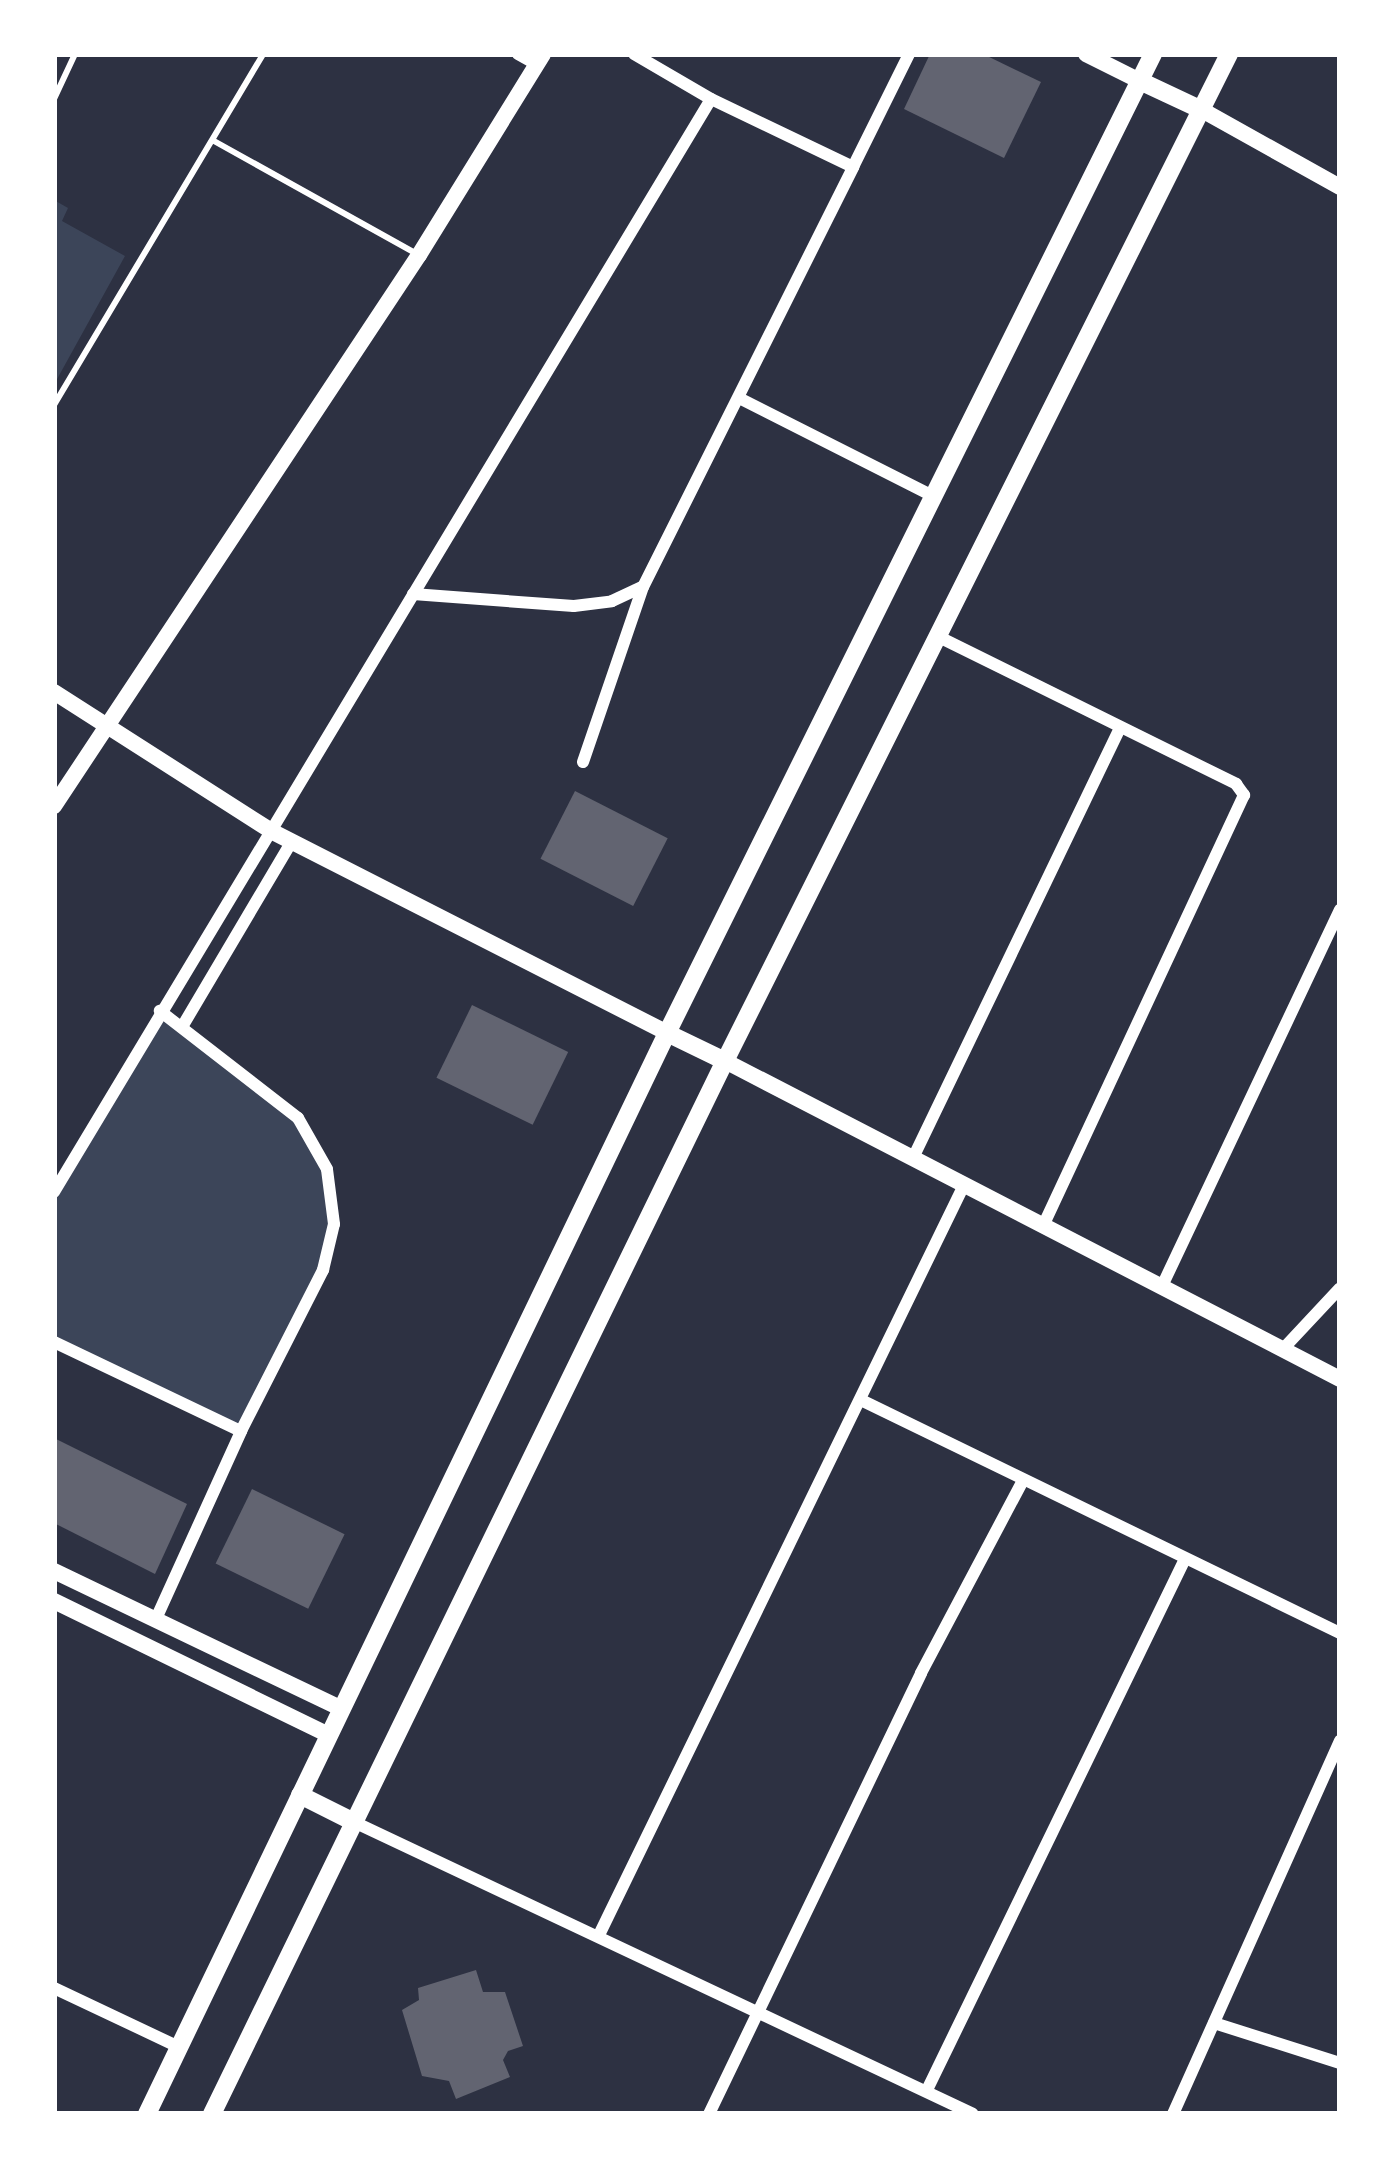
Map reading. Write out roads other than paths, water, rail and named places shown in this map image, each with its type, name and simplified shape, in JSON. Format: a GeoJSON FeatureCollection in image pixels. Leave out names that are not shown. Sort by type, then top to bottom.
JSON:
{"type":"FeatureCollection","features":[{"type":"Feature","properties":{"kind":"main road"},"geometry":{"type":"LineString","coordinates":[[147,2114],[667,1033],[1153,54]]}},
{"type":"Feature","properties":{"kind":"main road"},"geometry":{"type":"LineString","coordinates":[[212,2114],[724,1061],[1229,54]]}},
{"type":"Feature","properties":{"kind":"main road"},"geometry":{"type":"LineString","coordinates":[[1140,81],[1202,110]]}},
{"type":"Feature","properties":{"kind":"main road"},"geometry":{"type":"LineString","coordinates":[[667,1033],[724,1061]]}},
{"type":"Feature","properties":{"kind":"main road"},"geometry":{"type":"LineString","coordinates":[[300,1795],[354,1822]]}},
{"type":"Feature","properties":{"kind":"street"},"geometry":{"type":"LineString","coordinates":[[54,806],[418,255],[539,59],[518,54]]}},
{"type":"Feature","properties":{"kind":"street"},"geometry":{"type":"LineString","coordinates":[[634,54],[711,99],[854,167]]}},
{"type":"Feature","properties":{"kind":"street"},"geometry":{"type":"LineString","coordinates":[[583,762],[643,587],[741,399],[909,54]]}},
{"type":"Feature","properties":{"kind":"street"},"geometry":{"type":"LineString","coordinates":[[1086,54],[1140,81]]}},
{"type":"Feature","properties":{"kind":"street"},"geometry":{"type":"LineString","coordinates":[[54,1192],[711,99]]}},
{"type":"Feature","properties":{"kind":"street"},"geometry":{"type":"LineString","coordinates":[[1202,110],[1340,187]]}},
{"type":"Feature","properties":{"kind":"street"},"geometry":{"type":"LineString","coordinates":[[741,399],[931,495]]}},
{"type":"Feature","properties":{"kind":"street"},"geometry":{"type":"LineString","coordinates":[[413,594],[592,605],[643,587]]}},
{"type":"Feature","properties":{"kind":"street"},"geometry":{"type":"LineString","coordinates":[[937,636],[1237,784],[1244,801],[1045,1222]]}},
{"type":"Feature","properties":{"kind":"street"},"geometry":{"type":"LineString","coordinates":[[54,692],[273,832],[667,1033]]}},
{"type":"Feature","properties":{"kind":"street"},"geometry":{"type":"LineString","coordinates":[[913,1158],[1120,727]]}},
{"type":"Feature","properties":{"kind":"street"},"geometry":{"type":"LineString","coordinates":[[182,1027],[292,842]]}},
{"type":"Feature","properties":{"kind":"street"},"geometry":{"type":"LineString","coordinates":[[1163,1284],[1340,910]]}},
{"type":"Feature","properties":{"kind":"street"},"geometry":{"type":"LineString","coordinates":[[155,1621],[241,1431],[323,1270],[334,1224],[332,1187],[320,1150],[298,1118],[160,1011]]}},
{"type":"Feature","properties":{"kind":"street"},"geometry":{"type":"LineString","coordinates":[[724,1061],[1045,1222],[1340,1378]]}},
{"type":"Feature","properties":{"kind":"street"},"geometry":{"type":"LineString","coordinates":[[599,1935],[964,1185]]}},
{"type":"Feature","properties":{"kind":"street"},"geometry":{"type":"LineString","coordinates":[[1283,1349],[1340,1288]]}},
{"type":"Feature","properties":{"kind":"street"},"geometry":{"type":"LineString","coordinates":[[54,1342],[241,1431]]}},
{"type":"Feature","properties":{"kind":"street"},"geometry":{"type":"LineString","coordinates":[[863,1400],[1340,1634]]}},
{"type":"Feature","properties":{"kind":"street"},"geometry":{"type":"LineString","coordinates":[[709,2114],[921,1673],[1023,1480]]}},
{"type":"Feature","properties":{"kind":"street"},"geometry":{"type":"LineString","coordinates":[[926,2090],[1185,1558]]}},
{"type":"Feature","properties":{"kind":"street"},"geometry":{"type":"LineString","coordinates":[[54,1571],[342,1709]]}},
{"type":"Feature","properties":{"kind":"street"},"geometry":{"type":"LineString","coordinates":[[54,1601],[329,1735]]}},
{"type":"Feature","properties":{"kind":"street"},"geometry":{"type":"LineString","coordinates":[[1173,2114],[1340,1741]]}},
{"type":"Feature","properties":{"kind":"street"},"geometry":{"type":"LineString","coordinates":[[354,1822],[974,2114]]}},
{"type":"Feature","properties":{"kind":"street"},"geometry":{"type":"LineString","coordinates":[[54,1988],[179,2047]]}},
{"type":"Feature","properties":{"kind":"street"},"geometry":{"type":"LineString","coordinates":[[1214,2024],[1340,2063]]}},
{"type":"Feature","properties":{"kind":"lane"},"geometry":{"type":"LineString","coordinates":[[54,99],[76,54]]}},
{"type":"Feature","properties":{"kind":"lane"},"geometry":{"type":"LineString","coordinates":[[54,405],[263,54]]}},
{"type":"Feature","properties":{"kind":"lane"},"geometry":{"type":"LineString","coordinates":[[214,141],[418,255]]}}]}
